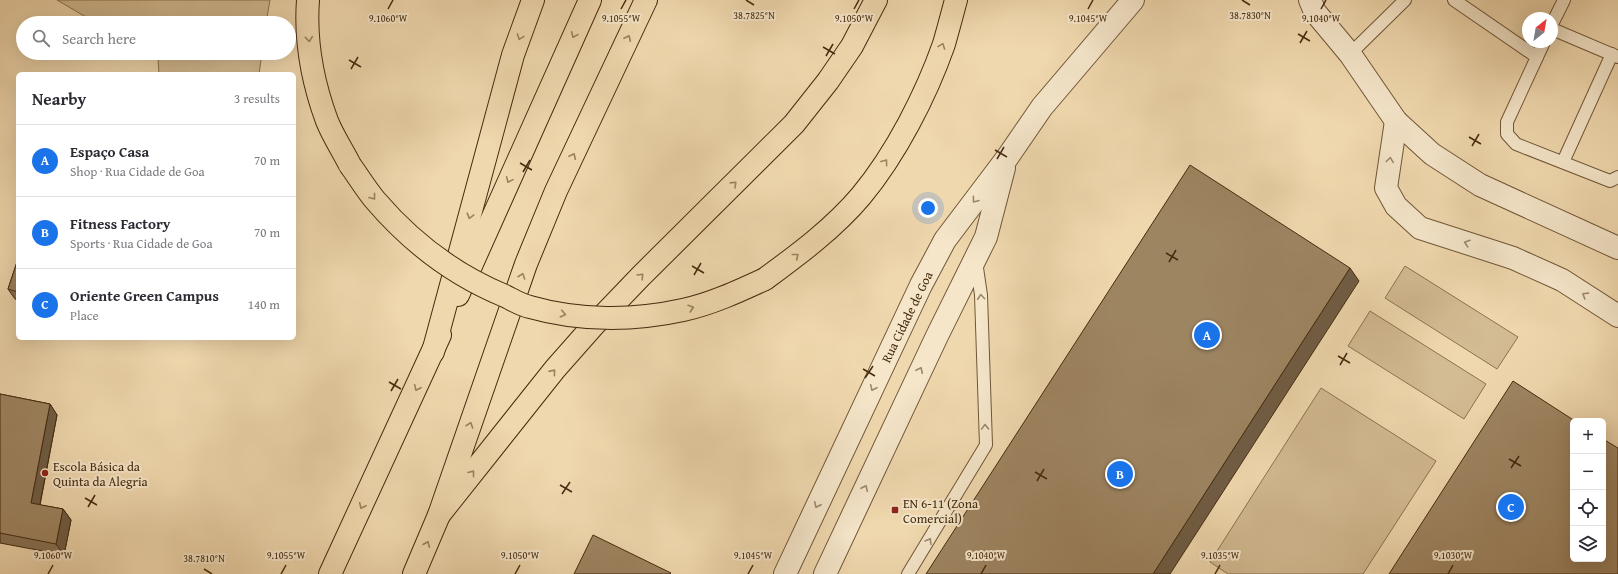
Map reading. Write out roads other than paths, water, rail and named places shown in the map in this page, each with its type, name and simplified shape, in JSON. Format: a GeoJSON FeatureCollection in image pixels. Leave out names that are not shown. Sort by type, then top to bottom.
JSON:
{"type":"FeatureCollection","features":[{"type":"Feature","properties":{"kind":"highway"},"geometry":{"type":"LineString","coordinates":[[308,0],[307,17],[312,68],[328,122],[350,165],[374,199],[407,234],[447,266],[484,288],[529,307],[574,316],[623,318],[683,310],[730,295],[765,279],[792,260],[835,222],[861,196],[894,150],[919,104],[941,51],[956,0]]}},
{"type":"Feature","properties":{"kind":"highway"},"geometry":{"type":"LineString","coordinates":[[433,352],[513,55],[533,0]]}},
{"type":"Feature","properties":{"kind":"highway"},"geometry":{"type":"LineString","coordinates":[[330,574],[433,352],[590,0]]}},
{"type":"Feature","properties":{"kind":"highway"},"geometry":{"type":"LineString","coordinates":[[414,574],[439,515],[526,264],[556,191],[646,0]]}},
{"type":"Feature","properties":{"kind":"highway"},"geometry":{"type":"LineString","coordinates":[[439,515],[555,369],[593,326],[641,276],[794,124],[828,81],[852,46],[876,0]]}},
{"type":"Feature","properties":{"kind":"street","name":"Rua Cidade de Goa"},"geometry":{"type":"LineString","coordinates":[[785,574],[921,284],[945,240],[1007,158],[1042,107],[1133,0]]}},
{"type":"Feature","properties":{"kind":"street"},"geometry":{"type":"LineString","coordinates":[[1292,0],[1312,6],[1350,54],[1396,121],[1432,154],[1480,185],[1618,248]]}},
{"type":"Feature","properties":{"kind":"street"},"geometry":{"type":"LineString","coordinates":[[1396,121],[1386,188],[1396,206],[1420,228],[1513,258],[1562,280],[1618,316]]}},
{"type":"Feature","properties":{"kind":"street","name":"Rua Cidade de Goa"},"geometry":{"type":"LineString","coordinates":[[825,574],[937,336],[986,237],[1007,158]]}},
{"type":"Feature","properties":{"kind":"lane"},"geometry":{"type":"LineString","coordinates":[[1350,54],[1405,0]]}},
{"type":"Feature","properties":{"kind":"lane"},"geometry":{"type":"LineString","coordinates":[[1454,0],[1537,57]]}},
{"type":"Feature","properties":{"kind":"lane"},"geometry":{"type":"LineString","coordinates":[[1558,12],[1564,0]]}},
{"type":"Feature","properties":{"kind":"lane"},"geometry":{"type":"LineString","coordinates":[[1558,31],[1615,55],[1563,162]]}},
{"type":"Feature","properties":{"kind":"lane"},"geometry":{"type":"LineString","coordinates":[[1541,48],[1507,122],[1508,134],[1516,144],[1610,180],[1618,177]]}},
{"type":"Feature","properties":{"kind":"lane"},"geometry":{"type":"LineString","coordinates":[[908,574],[986,445],[981,295],[976,257]]}},
{"type":"Feature","properties":{"kind":"place","name":"Espaço Casa"},"geometry":{"type":"Point","coordinates":[1207,335]}},
{"type":"Feature","properties":{"kind":"place","name":"Escola Básica da Quinta da Alegria"},"geometry":{"type":"Point","coordinates":[45,473]}},
{"type":"Feature","properties":{"kind":"place","name":"Fitness Factory"},"geometry":{"type":"Point","coordinates":[1120,474]}},
{"type":"Feature","properties":{"kind":"place","name":"Oriente Green Campus"},"geometry":{"type":"Point","coordinates":[1511,507]}},
{"type":"Feature","properties":{"kind":"place","name":"EN 6-11 (Zona Comercial)"},"geometry":{"type":"Point","coordinates":[895,510]}}]}
